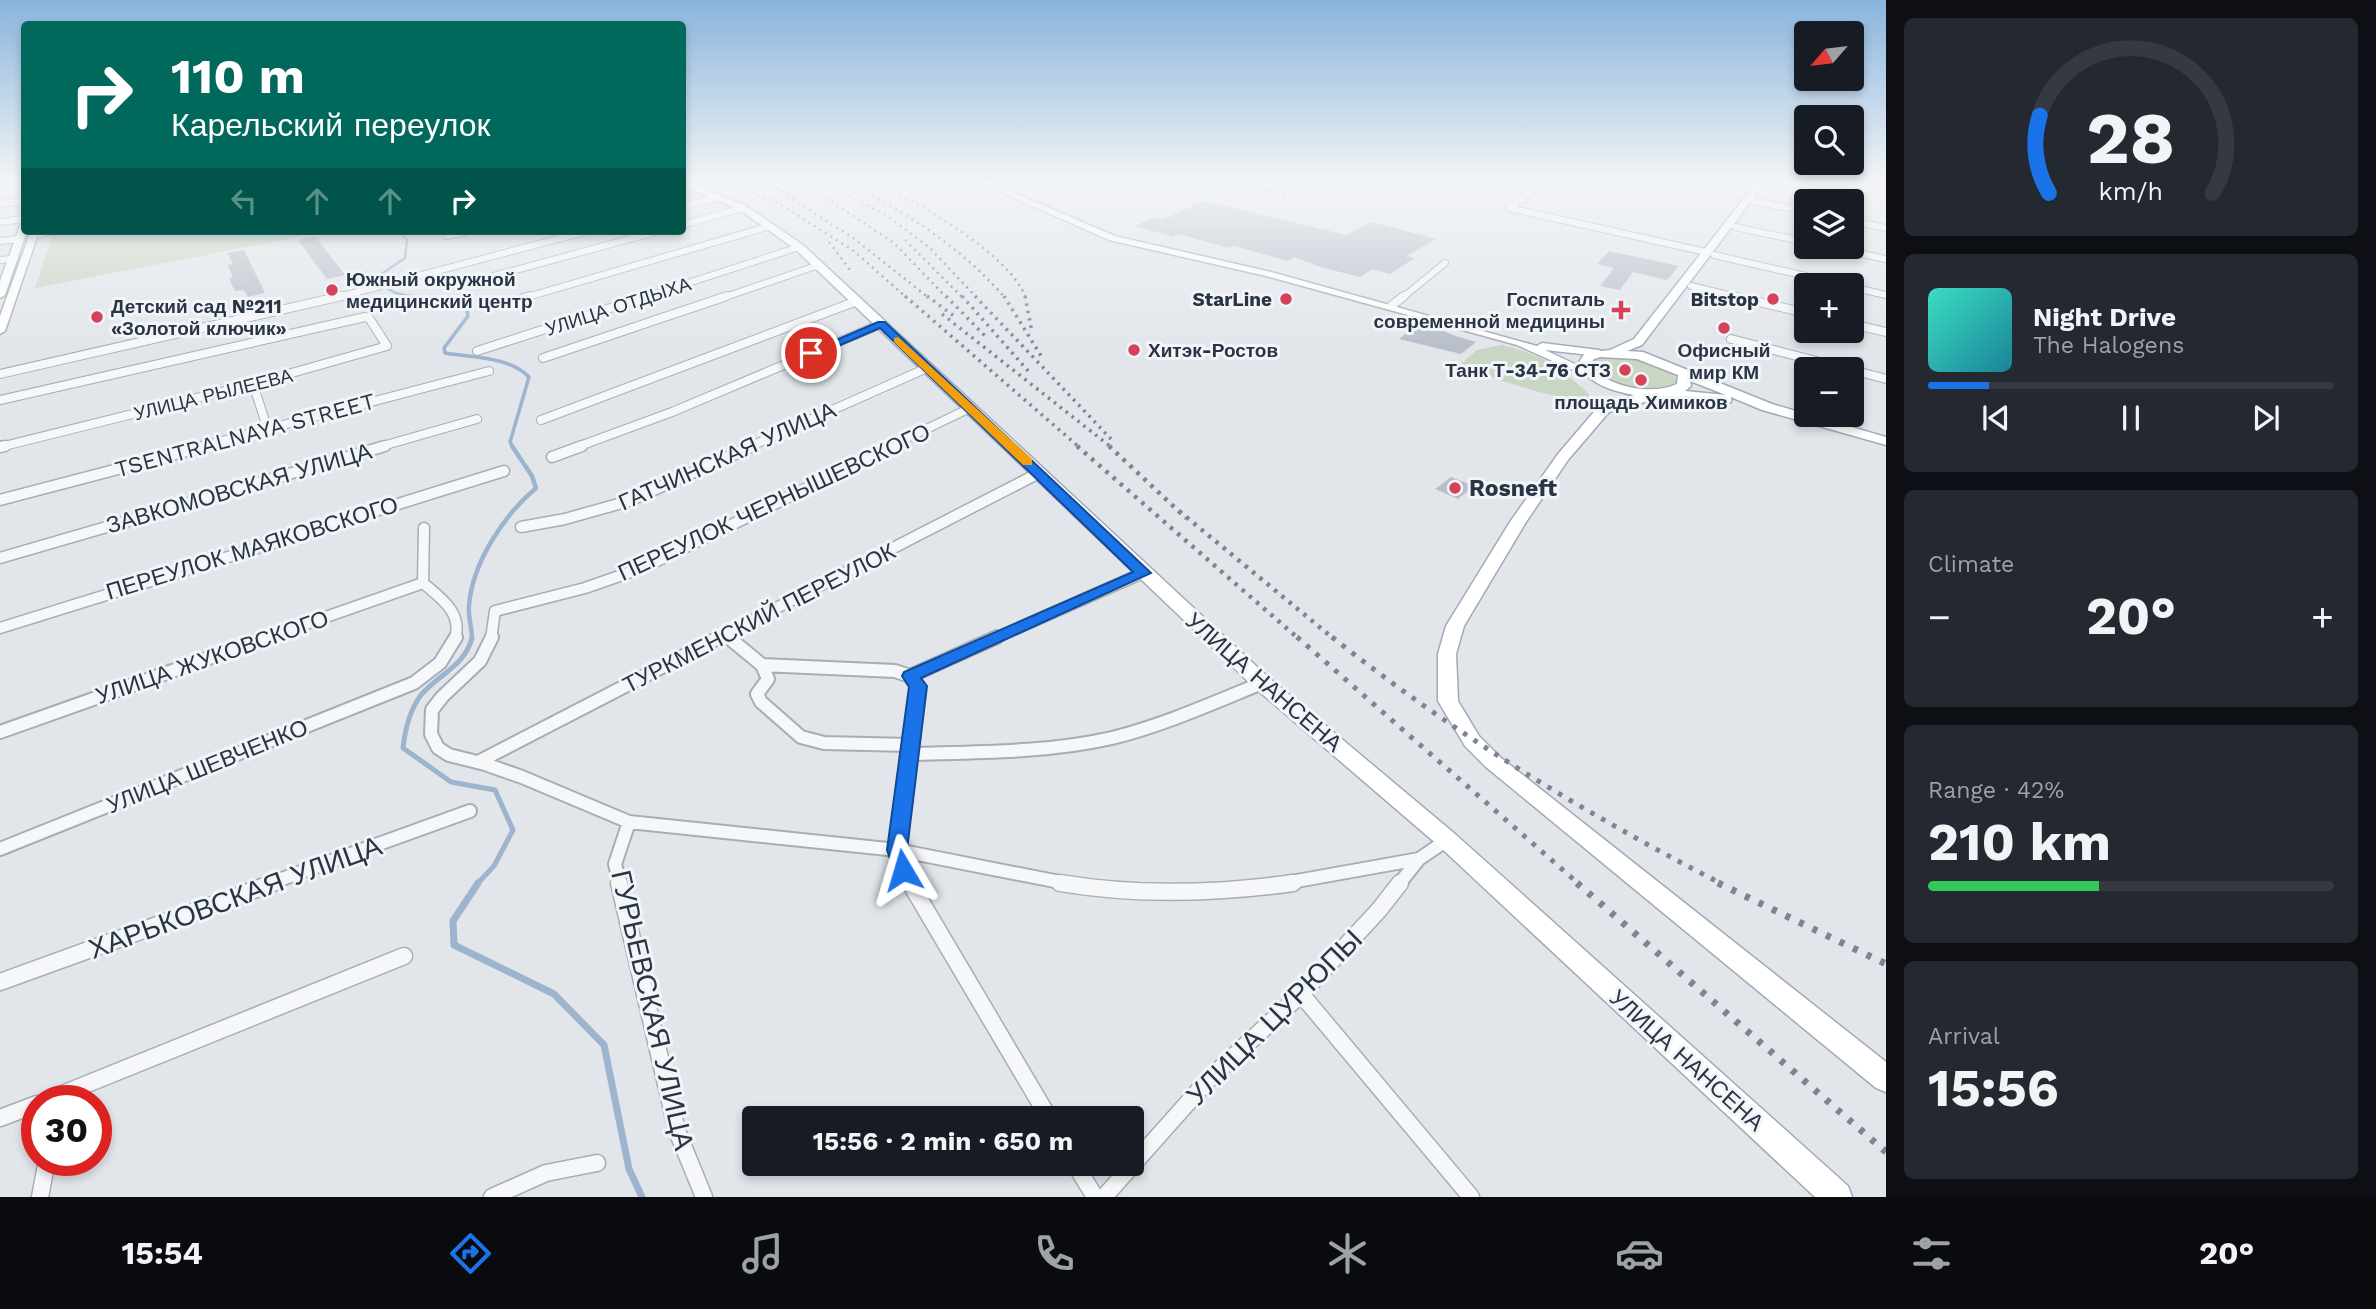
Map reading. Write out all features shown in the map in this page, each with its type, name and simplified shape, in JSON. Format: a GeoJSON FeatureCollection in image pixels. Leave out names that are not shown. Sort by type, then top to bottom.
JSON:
{"type":"FeatureCollection","features":[{"type":"Feature","properties":{"kind":"main road"},"geometry":{"type":"LineString","coordinates":[[0,295],[21,236]]}},
{"type":"Feature","properties":{"kind":"main road"},"geometry":{"type":"LineString","coordinates":[[0,331],[34,236]]}},
{"type":"Feature","properties":{"kind":"main road","name":"УЛИЦА НАНСЕНА"},"geometry":{"type":"LineString","coordinates":[[784,236],[819,265],[1262,683],[1447,840],[1837,1197]]}},
{"type":"Feature","properties":{"kind":"main road"},"geometry":{"type":"LineString","coordinates":[[1107,236],[1268,274],[1521,343],[1622,388],[1767,407]]}},
{"type":"Feature","properties":{"kind":"main road"},"geometry":{"type":"LineString","coordinates":[[1604,409],[1604,394],[1583,365],[1583,360],[1638,342],[1722,236]]}},
{"type":"Feature","properties":{"kind":"main road"},"geometry":{"type":"LineString","coordinates":[[1726,236],[1710,253],[1691,286],[1650,345],[1650,349],[1664,363],[1684,376],[1767,407],[1886,441]]}},
{"type":"Feature","properties":{"kind":"main road"},"geometry":{"type":"LineString","coordinates":[[1521,343],[1639,355],[1664,363]]}},
{"type":"Feature","properties":{"kind":"main road"},"geometry":{"type":"LineString","coordinates":[[1684,376],[1684,386],[1604,409],[1563,457],[1518,522],[1455,626],[1447,654],[1448,701],[1472,741],[1493,762],[1886,1079]]}},
{"type":"Feature","properties":{"kind":"street"},"geometry":{"type":"LineString","coordinates":[[0,374],[288,310],[570,236]]}},
{"type":"Feature","properties":{"kind":"street"},"geometry":{"type":"LineString","coordinates":[[486,278],[641,236]]}},
{"type":"Feature","properties":{"kind":"street"},"geometry":{"type":"LineString","coordinates":[[523,298],[736,236]]}},
{"type":"Feature","properties":{"kind":"street"},"geometry":{"type":"LineString","coordinates":[[1633,236],[1795,273]]}},
{"type":"Feature","properties":{"kind":"street"},"geometry":{"type":"LineString","coordinates":[[0,241],[20,239]]}},
{"type":"Feature","properties":{"kind":"street","name":"УЛИЦА ОТДЫХА"},"geometry":{"type":"LineString","coordinates":[[477,351],[799,247]]}},
{"type":"Feature","properties":{"kind":"street"},"geometry":{"type":"LineString","coordinates":[[1864,254],[1886,259]]}},
{"type":"Feature","properties":{"kind":"street"},"geometry":{"type":"LineString","coordinates":[[0,260],[13,259]]}},
{"type":"Feature","properties":{"kind":"street"},"geometry":{"type":"LineString","coordinates":[[1391,306],[1445,263]]}},
{"type":"Feature","properties":{"kind":"street"},"geometry":{"type":"LineString","coordinates":[[543,358],[819,265]]}},
{"type":"Feature","properties":{"kind":"street"},"geometry":{"type":"LineString","coordinates":[[1691,286],[1794,310]]}},
{"type":"Feature","properties":{"kind":"street"},"geometry":{"type":"LineString","coordinates":[[1864,290],[1886,295]]}},
{"type":"Feature","properties":{"kind":"street"},"geometry":{"type":"LineString","coordinates":[[541,420],[857,301]]}},
{"type":"Feature","properties":{"kind":"street","name":"УЛИЦА РЫЛЕЕВА"},"geometry":{"type":"LineString","coordinates":[[0,400],[365,317],[369,318],[387,346],[382,350],[253,384],[0,447]]}},
{"type":"Feature","properties":{"kind":"street"},"geometry":{"type":"LineString","coordinates":[[551,457],[672,412],[881,324]]}},
{"type":"Feature","properties":{"kind":"street"},"geometry":{"type":"LineString","coordinates":[[1864,327],[1886,332]]}},
{"type":"Feature","properties":{"kind":"street"},"geometry":{"type":"LineString","coordinates":[[1731,339],[1800,357]]}},
{"type":"Feature","properties":{"kind":"street","name":"ГАТЧИНСКАЯ УЛИЦА"},"geometry":{"type":"LineString","coordinates":[[521,527],[565,519],[629,501],[927,368]]}},
{"type":"Feature","properties":{"kind":"street","name":"TSENTRALNAYA STREET"},"geometry":{"type":"LineString","coordinates":[[0,500],[489,371]]}},
{"type":"Feature","properties":{"kind":"street"},"geometry":{"type":"LineString","coordinates":[[1864,374],[1886,379]]}},
{"type":"Feature","properties":{"kind":"street"},"geometry":{"type":"LineString","coordinates":[[253,384],[268,430]]}},
{"type":"Feature","properties":{"kind":"street","name":"ПЕРЕУЛОК ЧЕРНЫШЕВСКОГО"},"geometry":{"type":"LineString","coordinates":[[478,762],[443,752],[435,744],[429,722],[439,699],[470,674],[478,663],[495,634],[495,611],[585,588],[645,567],[970,408]]}},
{"type":"Feature","properties":{"kind":"street","name":"ЗАВКОМОВСКАЯ УЛИЦА"},"geometry":{"type":"LineString","coordinates":[[0,558],[477,419]]}},
{"type":"Feature","properties":{"kind":"street","name":"ПЕРЕУЛОК МАЯКОВСКОГО"},"geometry":{"type":"LineString","coordinates":[[0,628],[505,471]]}},
{"type":"Feature","properties":{"kind":"street","name":"ТУРКМЕНСКИЙ ПЕРЕУЛОК"},"geometry":{"type":"LineString","coordinates":[[478,762],[1038,473]]}},
{"type":"Feature","properties":{"kind":"street"},"geometry":{"type":"LineString","coordinates":[[423,583],[424,528]]}},
{"type":"Feature","properties":{"kind":"street"},"geometry":{"type":"LineString","coordinates":[[911,676],[1143,573]]}},
{"type":"Feature","properties":{"kind":"street","name":"УЛИЦА ШЕВЧЕНКО"},"geometry":{"type":"LineString","coordinates":[[0,849],[414,683],[433,672],[447,656],[458,624],[453,611],[423,583]]}},
{"type":"Feature","properties":{"kind":"street","name":"УЛИЦА ЖУКОВСКОГО"},"geometry":{"type":"LineString","coordinates":[[0,732],[423,583]]}},
{"type":"Feature","properties":{"kind":"street"},"geometry":{"type":"LineString","coordinates":[[724,635],[762,665],[768,679],[757,694],[761,702],[801,737],[824,743],[986,752],[1091,741],[1166,722],[1262,683]]}},
{"type":"Feature","properties":{"kind":"street"},"geometry":{"type":"LineString","coordinates":[[762,665],[895,671],[911,676],[918,686],[897,850],[903,870],[1042,1106]]}},
{"type":"Feature","properties":{"kind":"street"},"geometry":{"type":"LineString","coordinates":[[478,762],[591,803],[629,822],[897,850],[1082,886],[1156,894],[1308,882],[1419,859]]}},
{"type":"Feature","properties":{"kind":"street","name":"ХАРЬКОВСКАЯ УЛИЦА"},"geometry":{"type":"LineString","coordinates":[[0,982],[470,811]]}},
{"type":"Feature","properties":{"kind":"street","name":"ГУРЬЕВСКАЯ УЛИЦА"},"geometry":{"type":"LineString","coordinates":[[629,822],[615,864],[677,1131],[704,1197]]}},
{"type":"Feature","properties":{"kind":"street","name":"УЛИЦА ЦУРЮПЫ"},"geometry":{"type":"LineString","coordinates":[[1104,1197],[1208,1080],[1301,994],[1379,910],[1419,859],[1447,840]]}},
{"type":"Feature","properties":{"kind":"street"},"geometry":{"type":"LineString","coordinates":[[88,1085],[404,956]]}},
{"type":"Feature","properties":{"kind":"street"},"geometry":{"type":"LineString","coordinates":[[1301,994],[1471,1197]]}},
{"type":"Feature","properties":{"kind":"street"},"geometry":{"type":"LineString","coordinates":[[0,1118],[21,1110]]}},
{"type":"Feature","properties":{"kind":"street"},"geometry":{"type":"LineString","coordinates":[[492,1197],[546,1173],[597,1163]]}},
{"type":"Feature","properties":{"kind":"street"},"geometry":{"type":"LineString","coordinates":[[40,1197],[44,1176]]}},
{"type":"Feature","properties":{"kind":"street"},"geometry":{"type":"LineString","coordinates":[[1082,1176],[1095,1197]]}},
{"type":"Feature","properties":{"kind":"green space"},"geometry":{"type":"Polygon","coordinates":[[[52,236],[305,236],[35,288],[52,236]]]}},
{"type":"Feature","properties":{"kind":"green space"},"geometry":{"type":"Polygon","coordinates":[[[1502,345],[1550,362],[1589,394],[1589,400],[1560,397],[1524,388],[1461,364],[1477,350],[1502,345]]]}},
{"type":"Feature","properties":{"kind":"green space"},"geometry":{"type":"Polygon","coordinates":[[[1609,355],[1653,363],[1676,377],[1676,383],[1655,391],[1620,385],[1590,367],[1590,362],[1609,355]]]}},
{"type":"Feature","properties":{"kind":"building"},"geometry":{"type":"Polygon","coordinates":[[[315,236],[345,275],[327,279],[298,240],[315,236]]]}},
{"type":"Feature","properties":{"kind":"building"},"geometry":{"type":"Polygon","coordinates":[[[1185,236],[1424,236],[1436,239],[1406,256],[1415,258],[1390,274],[1373,269],[1360,277],[1294,257],[1287,261],[1234,246],[1229,248],[1185,236]]]}},
{"type":"Feature","properties":{"kind":"building"},"geometry":{"type":"Polygon","coordinates":[[[244,250],[265,293],[248,297],[244,290],[235,291],[229,278],[233,277],[228,265],[233,264],[227,253],[244,250]]]}},
{"type":"Feature","properties":{"kind":"building"},"geometry":{"type":"Polygon","coordinates":[[[1609,251],[1679,266],[1667,280],[1633,272],[1620,290],[1600,286],[1614,268],[1597,264],[1609,251]]]}},
{"type":"Feature","properties":{"kind":"building"},"geometry":{"type":"Polygon","coordinates":[[[1421,321],[1476,342],[1461,354],[1399,339],[1421,321]]]}},
{"type":"Feature","properties":{"kind":"building","name":"Rosneft"},"geometry":{"type":"Polygon","coordinates":[[[1451,477],[1474,486],[1458,499],[1435,489],[1451,477]]]}},
{"type":"Feature","properties":{"kind":"waterway"},"geometry":{"type":"LineString","coordinates":[[403,236],[407,240],[405,258],[377,277],[376,283],[410,296]]}},
{"type":"Feature","properties":{"kind":"waterway"},"geometry":{"type":"LineString","coordinates":[[410,296],[466,305],[468,316],[444,348],[445,353],[500,361],[529,377],[510,442],[513,447]]}},
{"type":"Feature","properties":{"kind":"waterway"},"geometry":{"type":"LineString","coordinates":[[410,296],[418,298]]}},
{"type":"Feature","properties":{"kind":"waterway"},"geometry":{"type":"LineString","coordinates":[[472,638],[469,606],[476,573],[502,526],[536,488],[532,476],[512,446]]}},
{"type":"Feature","properties":{"kind":"waterway"},"geometry":{"type":"LineString","coordinates":[[472,638],[464,655],[421,695],[413,707],[403,748],[451,782],[495,790],[513,830],[494,866],[477,884]]}},
{"type":"Feature","properties":{"kind":"waterway"},"geometry":{"type":"LineString","coordinates":[[478,883],[453,921],[454,945],[554,994],[604,1045],[629,1169],[642,1197]]}},
{"type":"Feature","properties":{"kind":"railway"},"geometry":{"type":"LineString","coordinates":[[830,236],[854,251],[907,298]]}},
{"type":"Feature","properties":{"kind":"railway"},"geometry":{"type":"LineString","coordinates":[[850,236],[929,298]]}},
{"type":"Feature","properties":{"kind":"railway"},"geometry":{"type":"LineString","coordinates":[[883,236],[894,243],[947,298]]}},
{"type":"Feature","properties":{"kind":"railway"},"geometry":{"type":"LineString","coordinates":[[914,236],[930,248],[977,298]]}},
{"type":"Feature","properties":{"kind":"railway"},"geometry":{"type":"LineString","coordinates":[[936,236],[970,262],[1005,298]]}},
{"type":"Feature","properties":{"kind":"railway"},"geometry":{"type":"LineString","coordinates":[[966,236],[1000,263],[1016,280],[1025,296]]}},
{"type":"Feature","properties":{"kind":"railway"},"geometry":{"type":"LineString","coordinates":[[905,240],[963,298]]}},
{"type":"Feature","properties":{"kind":"railway"},"geometry":{"type":"LineString","coordinates":[[829,242],[851,271]]}},
{"type":"Feature","properties":{"kind":"railway"},"geometry":{"type":"LineString","coordinates":[[905,296],[1079,447]]}},
{"type":"Feature","properties":{"kind":"railway"},"geometry":{"type":"LineString","coordinates":[[927,296],[954,316]]}},
{"type":"Feature","properties":{"kind":"railway"},"geometry":{"type":"LineString","coordinates":[[946,296],[987,338]]}},
{"type":"Feature","properties":{"kind":"railway"},"geometry":{"type":"LineString","coordinates":[[962,296],[1030,373]]}},
{"type":"Feature","properties":{"kind":"railway"},"geometry":{"type":"LineString","coordinates":[[975,296],[1111,439]]}},
{"type":"Feature","properties":{"kind":"railway"},"geometry":{"type":"LineString","coordinates":[[1004,296],[1043,359]]}},
{"type":"Feature","properties":{"kind":"railway"},"geometry":{"type":"LineString","coordinates":[[1025,296],[1032,332]]}},
{"type":"Feature","properties":{"kind":"railway"},"geometry":{"type":"LineString","coordinates":[[942,314],[1111,447]]}},
{"type":"Feature","properties":{"kind":"railway"},"geometry":{"type":"LineString","coordinates":[[1077,446],[1299,639]]}},
{"type":"Feature","properties":{"kind":"railway"},"geometry":{"type":"LineString","coordinates":[[1109,446],[1186,518]]}},
{"type":"Feature","properties":{"kind":"railway"},"geometry":{"type":"LineString","coordinates":[[1179,511],[1334,639]]}},
{"type":"Feature","properties":{"kind":"railway"},"geometry":{"type":"LineString","coordinates":[[1297,637],[1579,884]]}},
{"type":"Feature","properties":{"kind":"railway"},"geometry":{"type":"LineString","coordinates":[[1332,637],[1425,707],[1521,770],[1620,829],[1722,884]]}},
{"type":"Feature","properties":{"kind":"railway"},"geometry":{"type":"LineString","coordinates":[[1577,883],[1886,1152]]}},
{"type":"Feature","properties":{"kind":"railway"},"geometry":{"type":"LineString","coordinates":[[1718,883],[1886,964]]}},
{"type":"Feature","properties":{"kind":"slow traffic"},"geometry":{"type":"LineString","coordinates":[[898,340],[1027,462]]}},
{"type":"Feature","properties":{"kind":"place","name":"Южный окружной медицинский центр"},"geometry":{"type":"Point","coordinates":[332,290]}},
{"type":"Feature","properties":{"kind":"place","name":"StarLine"},"geometry":{"type":"Point","coordinates":[1286,299]}},
{"type":"Feature","properties":{"kind":"place","name":"Bitstop"},"geometry":{"type":"Point","coordinates":[1773,299]}},
{"type":"Feature","properties":{"kind":"place","name":"Госпиталь современной медицины"},"geometry":{"type":"Point","coordinates":[1621,310]}},
{"type":"Feature","properties":{"kind":"place","name":"Детский сад №211 «Золотой ключик»"},"geometry":{"type":"Point","coordinates":[97,317]}},
{"type":"Feature","properties":{"kind":"place","name":"Офисный мир КМ"},"geometry":{"type":"Point","coordinates":[1724,328]}},
{"type":"Feature","properties":{"kind":"place","name":"Хитэк-Ростов"},"geometry":{"type":"Point","coordinates":[1134,350]}},
{"type":"Feature","properties":{"kind":"place","name":"Танк Т-34-76 СТЗ"},"geometry":{"type":"Point","coordinates":[1625,370]}},
{"type":"Feature","properties":{"kind":"place","name":"площадь Химиков"},"geometry":{"type":"Point","coordinates":[1641,380]}},
{"type":"Feature","properties":{"kind":"place","name":"Rosneft"},"geometry":{"type":"Point","coordinates":[1455,488]}},
{"type":"Feature","properties":{"kind":"route"},"geometry":{"type":"LineString","coordinates":[[811,353],[881,324],[1143,573],[911,676],[918,686],[897,850],[903,870]]}}]}
